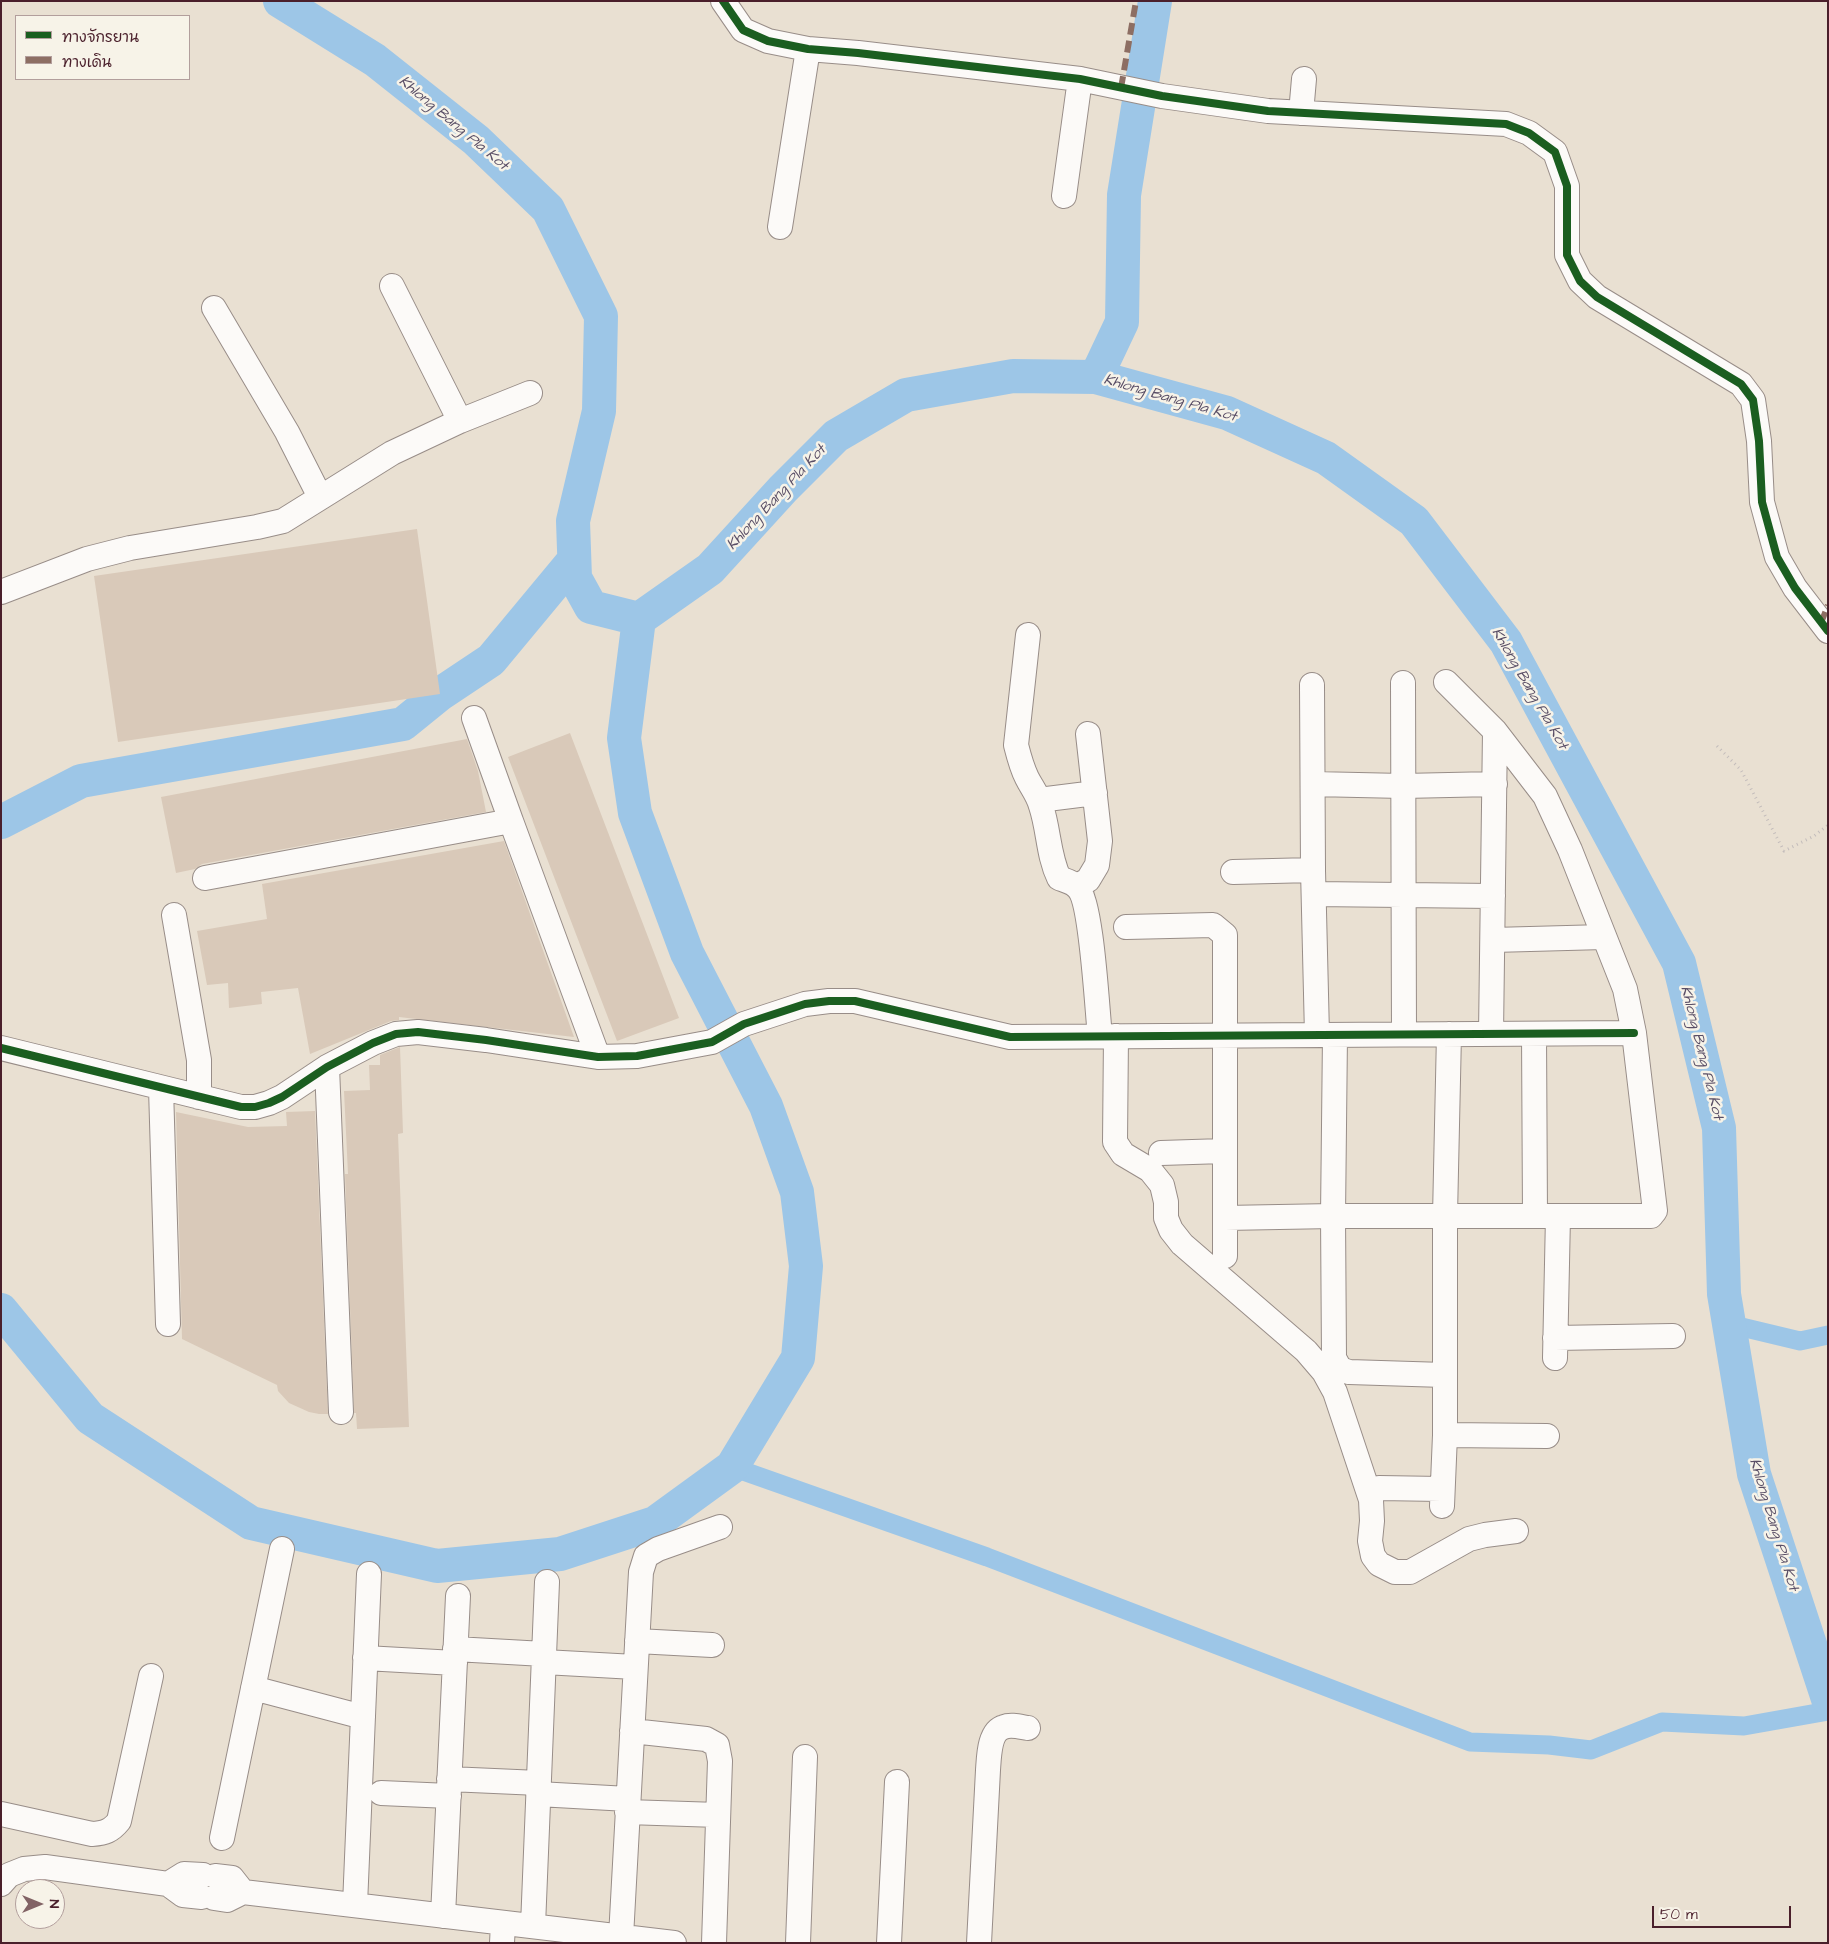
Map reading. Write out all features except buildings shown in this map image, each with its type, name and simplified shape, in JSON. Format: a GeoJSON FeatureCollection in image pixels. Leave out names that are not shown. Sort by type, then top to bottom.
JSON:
{"type":"FeatureCollection","features":[{"type":"Feature","properties":{"kind":"street"},"geometry":{"type":"LineString","coordinates":[[723,1],[743,30],[768,41],[808,49],[858,53],[1091,81],[1162,96],[1268,111],[1506,124],[1528,133],[1556,152],[1567,186],[1567,255],[1580,281],[1597,297],[1742,384],[1753,400],[1759,441],[1762,502],[1777,557],[1795,588],[1828,631]]}},
{"type":"Feature","properties":{"kind":"street"},"geometry":{"type":"LineString","coordinates":[[780,227],[808,49]]}},
{"type":"Feature","properties":{"kind":"street"},"geometry":{"type":"LineString","coordinates":[[1301,112],[1304,79]]}},
{"type":"Feature","properties":{"kind":"street"},"geometry":{"type":"LineString","coordinates":[[1064,196],[1091,81]]}},
{"type":"Feature","properties":{"kind":"street"},"geometry":{"type":"LineString","coordinates":[[392,286],[460,421]]}},
{"type":"Feature","properties":{"kind":"street"},"geometry":{"type":"LineString","coordinates":[[214,308],[287,432],[320,497]]}},
{"type":"Feature","properties":{"kind":"street"},"geometry":{"type":"LineString","coordinates":[[1,592],[87,559],[130,548],[283,521],[392,452],[460,421],[530,393]]}},
{"type":"Feature","properties":{"kind":"street"},"geometry":{"type":"LineString","coordinates":[[1028,635],[1016,745],[1019,760],[1039,800],[1052,864],[1058,878],[1077,886],[1084,899],[1108,1036],[1115,1142],[1123,1154],[1150,1170],[1162,1185],[1166,1202],[1166,1218],[1171,1230],[1182,1244],[1306,1351],[1324,1372],[1334,1392],[1371,1500],[1372,1521],[1370,1541],[1373,1556],[1379,1564],[1394,1572],[1410,1572],[1469,1539],[1485,1534],[1516,1531]]}},
{"type":"Feature","properties":{"kind":"street"},"geometry":{"type":"LineString","coordinates":[[1225,1218],[1651,1216],[1655,1211],[1634,1033],[1625,989],[1570,850],[1545,796],[1495,731],[1446,682]]}},
{"type":"Feature","properties":{"kind":"street"},"geometry":{"type":"LineString","coordinates":[[1403,683],[1404,1034]]}},
{"type":"Feature","properties":{"kind":"street"},"geometry":{"type":"LineString","coordinates":[[1312,685],[1313,870],[1326,1035],[1333,1216],[1334,1358],[1340,1369],[1349,1372],[1444,1375]]}},
{"type":"Feature","properties":{"kind":"street"},"geometry":{"type":"LineString","coordinates":[[474,718],[598,1057]]}},
{"type":"Feature","properties":{"kind":"street"},"geometry":{"type":"LineString","coordinates":[[1491,1034],[1495,731]]}},
{"type":"Feature","properties":{"kind":"street"},"geometry":{"type":"LineString","coordinates":[[1077,886],[1088,880],[1097,865],[1100,841],[1088,734]]}},
{"type":"Feature","properties":{"kind":"street"},"geometry":{"type":"LineString","coordinates":[[1312,784],[1403,786],[1495,784]]}},
{"type":"Feature","properties":{"kind":"street"},"geometry":{"type":"LineString","coordinates":[[1039,800],[1095,793]]}},
{"type":"Feature","properties":{"kind":"street"},"geometry":{"type":"LineString","coordinates":[[205,878],[512,821]]}},
{"type":"Feature","properties":{"kind":"street"},"geometry":{"type":"LineString","coordinates":[[1233,872],[1313,870]]}},
{"type":"Feature","properties":{"kind":"street"},"geometry":{"type":"LineString","coordinates":[[1314,894],[1493,896]]}},
{"type":"Feature","properties":{"kind":"street"},"geometry":{"type":"LineString","coordinates":[[174,915],[199,1060],[199,1097]]}},
{"type":"Feature","properties":{"kind":"street"},"geometry":{"type":"LineString","coordinates":[[1126,927],[1213,926],[1221,930],[1225,935],[1225,1256]]}},
{"type":"Feature","properties":{"kind":"street"},"geometry":{"type":"LineString","coordinates":[[1493,940],[1604,937]]}},
{"type":"Feature","properties":{"kind":"street"},"geometry":{"type":"LineString","coordinates":[[1,1048],[241,1107],[268,1103],[282,1097],[327,1067],[383,1038],[406,1032],[486,1040],[598,1057],[637,1056],[712,1042],[744,1024],[805,1004],[829,1001],[855,1001],[1010,1037],[1225,1034],[1634,1033]]}},
{"type":"Feature","properties":{"kind":"street"},"geometry":{"type":"LineString","coordinates":[[1379,1488],[1441,1497],[1445,1435],[1445,1216],[1449,1034]]}},
{"type":"Feature","properties":{"kind":"street"},"geometry":{"type":"LineString","coordinates":[[1534,1034],[1555,1348],[1673,1336]]}},
{"type":"Feature","properties":{"kind":"street"},"geometry":{"type":"LineString","coordinates":[[327,1067],[341,1412]]}},
{"type":"Feature","properties":{"kind":"street"},"geometry":{"type":"LineString","coordinates":[[160,1088],[168,1324]]}},
{"type":"Feature","properties":{"kind":"street"},"geometry":{"type":"LineString","coordinates":[[1161,1153],[1224,1151]]}},
{"type":"Feature","properties":{"kind":"street"},"geometry":{"type":"LineString","coordinates":[[1445,1435],[1547,1436]]}},
{"type":"Feature","properties":{"kind":"street"},"geometry":{"type":"LineString","coordinates":[[621,1936],[641,1572],[646,1556],[658,1549],[720,1527]]}},
{"type":"Feature","properties":{"kind":"street"},"geometry":{"type":"LineString","coordinates":[[222,1838],[282,1549]]}},
{"type":"Feature","properties":{"kind":"street"},"geometry":{"type":"LineString","coordinates":[[355,1905],[369,1574]]}},
{"type":"Feature","properties":{"kind":"street"},"geometry":{"type":"LineString","coordinates":[[533,1926],[547,1582]]}},
{"type":"Feature","properties":{"kind":"street"},"geometry":{"type":"LineString","coordinates":[[443,1916],[458,1596]]}},
{"type":"Feature","properties":{"kind":"street"},"geometry":{"type":"LineString","coordinates":[[637,1641],[712,1645]]}},
{"type":"Feature","properties":{"kind":"street"},"geometry":{"type":"LineString","coordinates":[[365,1658],[455,1656],[544,1658],[635,1668]]}},
{"type":"Feature","properties":{"kind":"street"},"geometry":{"type":"LineString","coordinates":[[1,1814],[92,1834],[104,1833],[112,1829],[119,1821],[151,1676]]}},
{"type":"Feature","properties":{"kind":"street"},"geometry":{"type":"LineString","coordinates":[[253,1688],[363,1716]]}},
{"type":"Feature","properties":{"kind":"street"},"geometry":{"type":"LineString","coordinates":[[979,1943],[991,1745],[997,1730],[1005,1726],[1028,1728]]}},
{"type":"Feature","properties":{"kind":"street"},"geometry":{"type":"LineString","coordinates":[[632,1732],[706,1739],[717,1745],[720,1760],[714,1943]]}},
{"type":"Feature","properties":{"kind":"street"},"geometry":{"type":"LineString","coordinates":[[798,1943],[805,1757]]}},
{"type":"Feature","properties":{"kind":"street"},"geometry":{"type":"LineString","coordinates":[[889,1943],[897,1782]]}},
{"type":"Feature","properties":{"kind":"street"},"geometry":{"type":"LineString","coordinates":[[381,1792],[449,1787],[539,1789],[628,1805],[718,1815]]}},
{"type":"Feature","properties":{"kind":"street"},"geometry":{"type":"LineString","coordinates":[[1,1884],[9,1875],[24,1869],[46,1867],[168,1884],[184,1874],[227,1900],[242,1892],[443,1916],[503,1933],[533,1926],[586,1938],[621,1936],[674,1943]]}},
{"type":"Feature","properties":{"kind":"path"},"geometry":{"type":"LineString","coordinates":[[1717,746],[1741,770],[1784,851],[1814,836],[1828,825]]}},
{"type":"Feature","properties":{"kind":"waterway","name":"Khlong Bang Pla Kot"},"geometry":{"type":"LineString","coordinates":[[280,1],[375,60],[476,140],[548,209],[601,316],[599,411],[573,521],[575,578],[591,607],[639,619],[710,569],[783,489],[836,436],[906,395],[1013,376],[1096,377],[1227,413],[1326,458],[1414,521],[1506,642],[1679,963],[1719,1128],[1724,1294],[1754,1474],[1828,1699]]}},
{"type":"Feature","properties":{"kind":"waterway"},"geometry":{"type":"LineString","coordinates":[[1096,377],[1122,322],[1124,195],[1155,1]]}},
{"type":"Feature","properties":{"kind":"waterway"},"geometry":{"type":"LineString","coordinates":[[1,822],[81,781],[403,724],[440,694],[491,660],[574,560]]}},
{"type":"Feature","properties":{"kind":"waterway"},"geometry":{"type":"LineString","coordinates":[[1,1310],[90,1418],[251,1523],[437,1566],[560,1554],[655,1523],[732,1467],[798,1358],[806,1266],[797,1192],[766,1106],[687,953],[635,813],[624,738],[639,619]]}},
{"type":"Feature","properties":{"kind":"waterway"},"geometry":{"type":"LineString","coordinates":[[1729,1324],[1800,1341],[1828,1335]]}},
{"type":"Feature","properties":{"kind":"waterway"},"geometry":{"type":"LineString","coordinates":[[732,1467],[987,1557],[1470,1742],[1549,1745],[1591,1750],[1662,1722],[1744,1726],[1828,1711]]}},
{"type":"Feature","properties":{"kind":"marked path"},"geometry":{"type":"LineString","coordinates":[[1121,88],[1136,1]]}},
{"type":"Feature","properties":{"kind":"marked path"},"geometry":{"type":"LineString","coordinates":[[1821,623],[1828,605]]}},
{"type":"Feature","properties":{"kind":"cycle path"},"geometry":{"type":"LineString","coordinates":[[723,1],[743,30],[768,41],[808,49],[858,53],[1080,79],[1162,96],[1268,111],[1506,124],[1529,133],[1555,152],[1567,186],[1567,255],[1580,281],[1597,297],[1741,384],[1753,400],[1759,441],[1762,502],[1777,557],[1795,588],[1828,631]]}},
{"type":"Feature","properties":{"kind":"cycle path"},"geometry":{"type":"LineString","coordinates":[[1,1048],[241,1107],[255,1107],[282,1097],[327,1067],[373,1043],[396,1034],[418,1032],[598,1057],[637,1056],[712,1042],[744,1024],[805,1004],[829,1001],[855,1001],[1010,1037],[1634,1033]]}}]}
